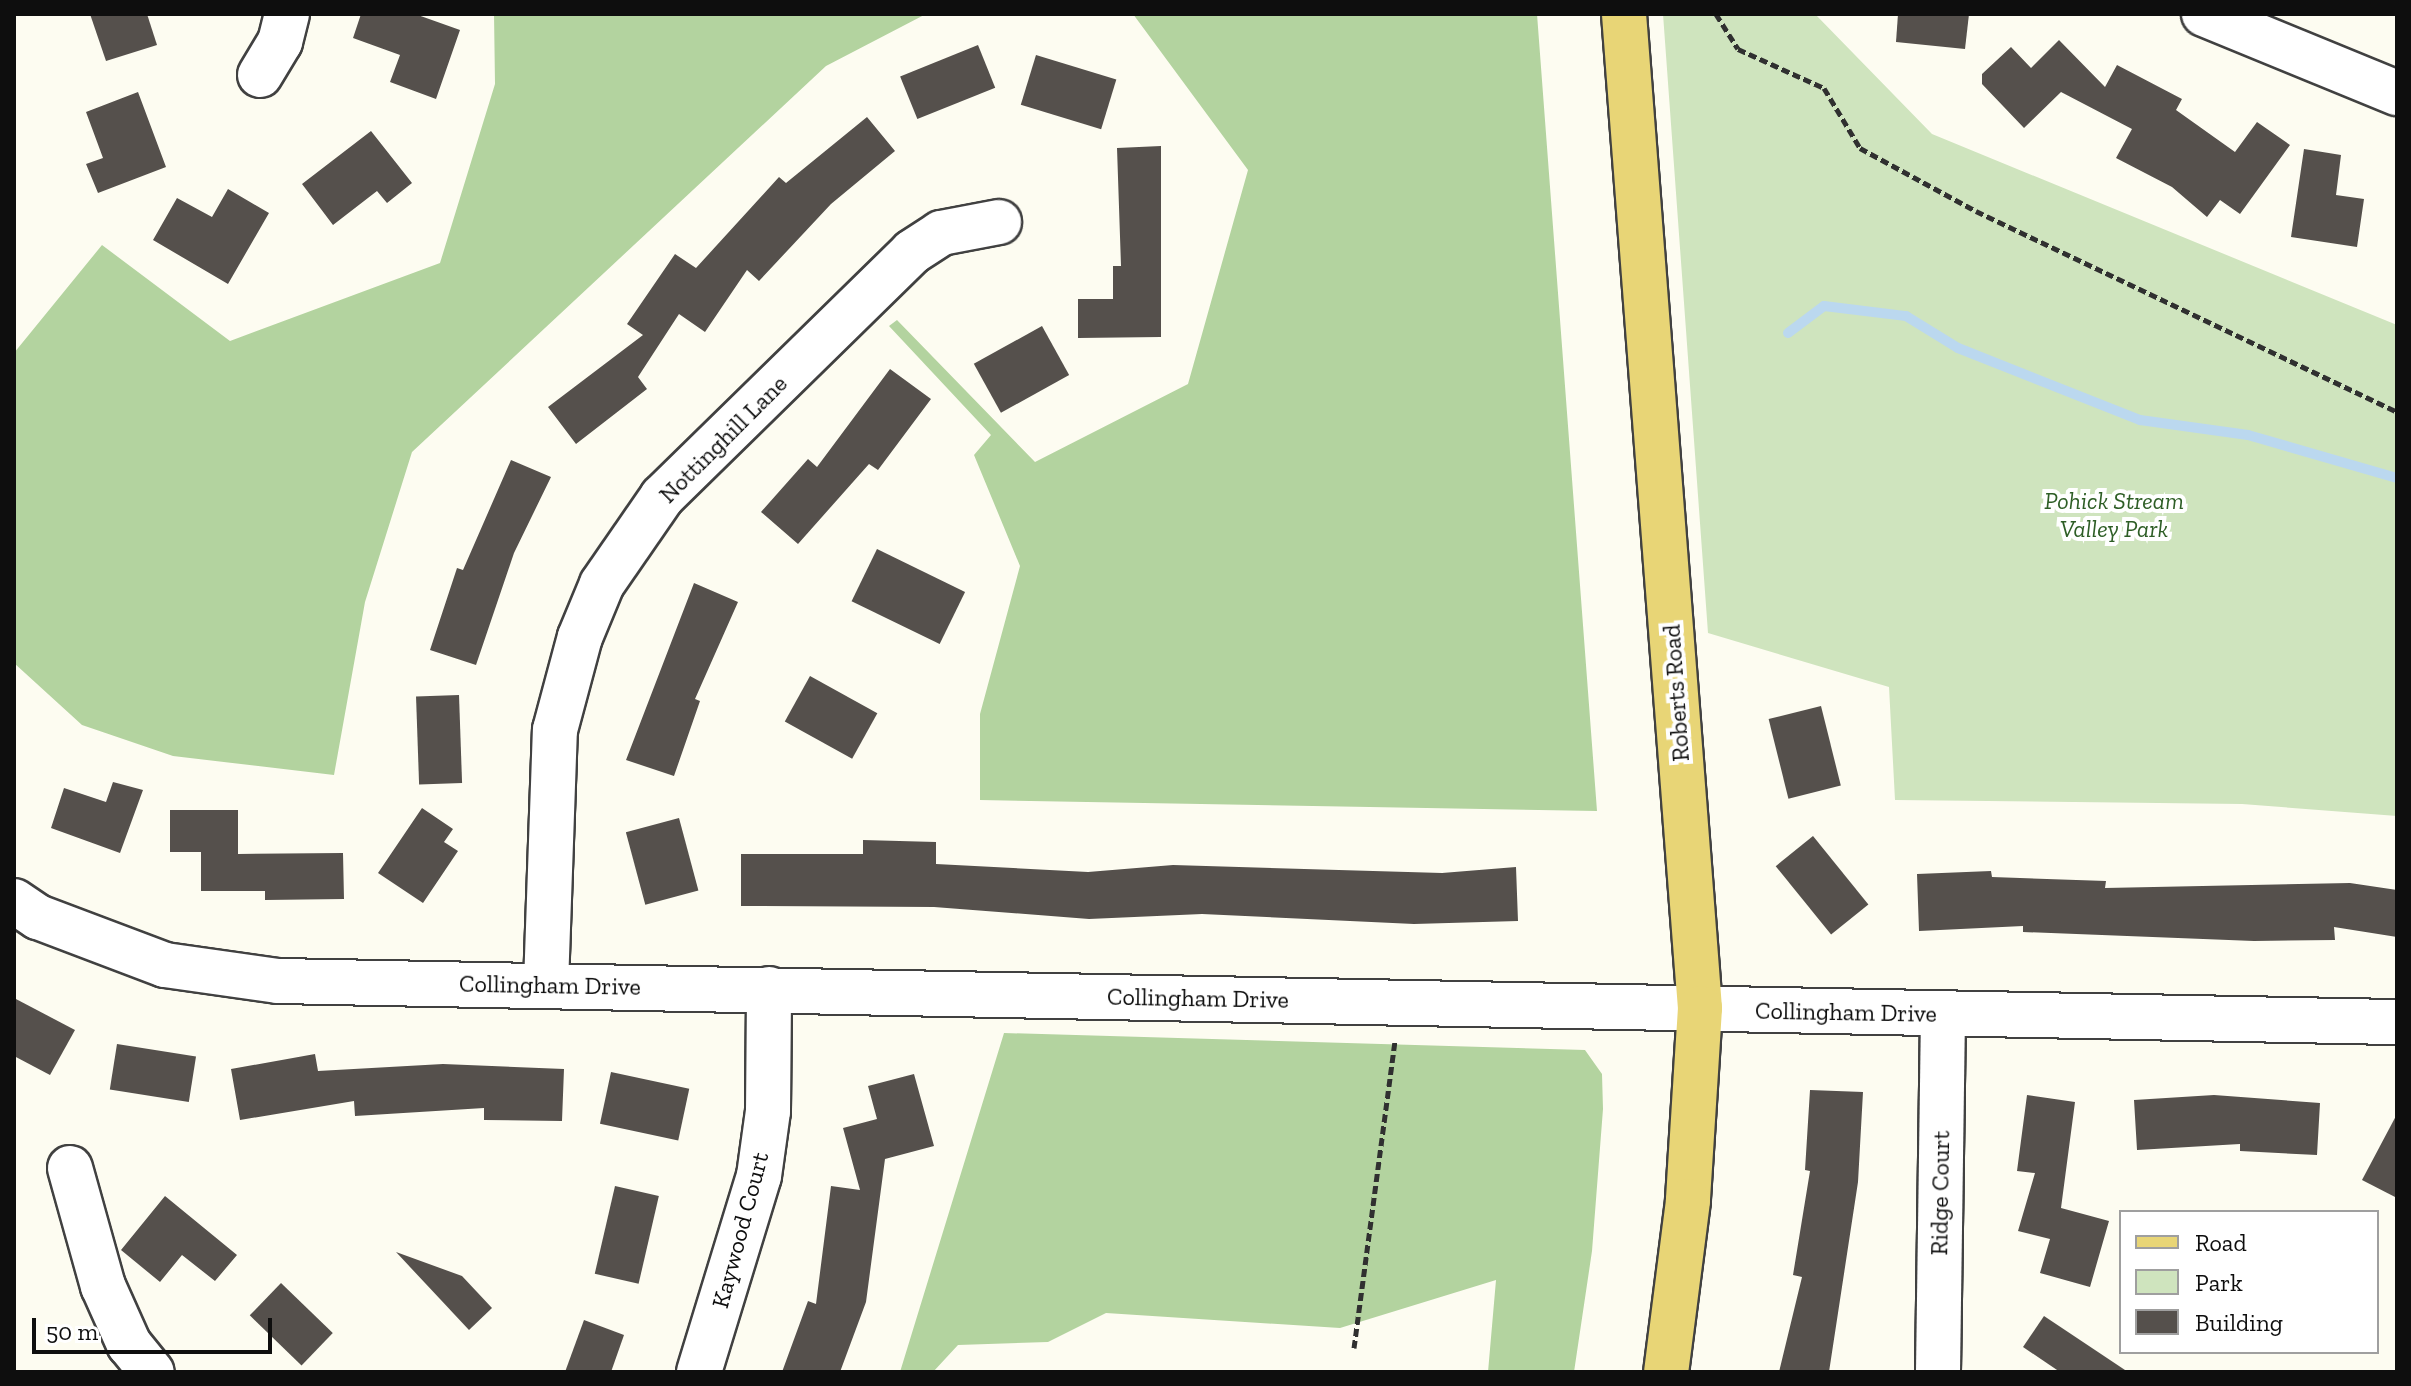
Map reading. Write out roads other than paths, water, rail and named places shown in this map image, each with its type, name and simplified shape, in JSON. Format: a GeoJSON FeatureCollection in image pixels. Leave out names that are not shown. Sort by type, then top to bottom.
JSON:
{"type":"FeatureCollection","features":[{"type":"Feature","properties":{"kind":"main road","name":"Roberts Road"},"geometry":{"type":"LineString","coordinates":[[1624,14],[1700,1008],[1688,1201],[1666,1372]]}},
{"type":"Feature","properties":{"kind":"street"},"geometry":{"type":"LineString","coordinates":[[260,75],[280,42],[287,14]]}},
{"type":"Feature","properties":{"kind":"street"},"geometry":{"type":"LineString","coordinates":[[2204,14],[2397,93]]}},
{"type":"Feature","properties":{"kind":"street","name":"Nottinghill Lane"},"geometry":{"type":"LineString","coordinates":[[546,985],[555,730],[575,650],[602,584],[662,497],[912,252],[941,233],[999,222]]}},
{"type":"Feature","properties":{"kind":"street","name":"Collingham Drive"},"geometry":{"type":"LineString","coordinates":[[14,901],[38,917],[165,965],[278,981],[2397,1022]]}},
{"type":"Feature","properties":{"kind":"street","name":"Kaywood Court"},"geometry":{"type":"LineString","coordinates":[[699,1372],[759,1176],[768,1111],[769,989]]}},
{"type":"Feature","properties":{"kind":"street","name":"Ridge Court"},"geometry":{"type":"LineString","coordinates":[[1938,1372],[1943,1014]]}},
{"type":"Feature","properties":{"kind":"street"},"geometry":{"type":"LineString","coordinates":[[70,1168],[103,1286],[129,1344],[152,1372]]}},
{"type":"Feature","properties":{"kind":"waterway"},"geometry":{"type":"LineString","coordinates":[[1788,333],[1824,306],[1906,316],[1958,348],[2140,420],[2248,435],[2397,478]]}},
{"type":"Feature","properties":{"kind":"park label","name":"Pohick Stream Valley Park"},"geometry":{"type":"Point","coordinates":[2114,515]}}]}
